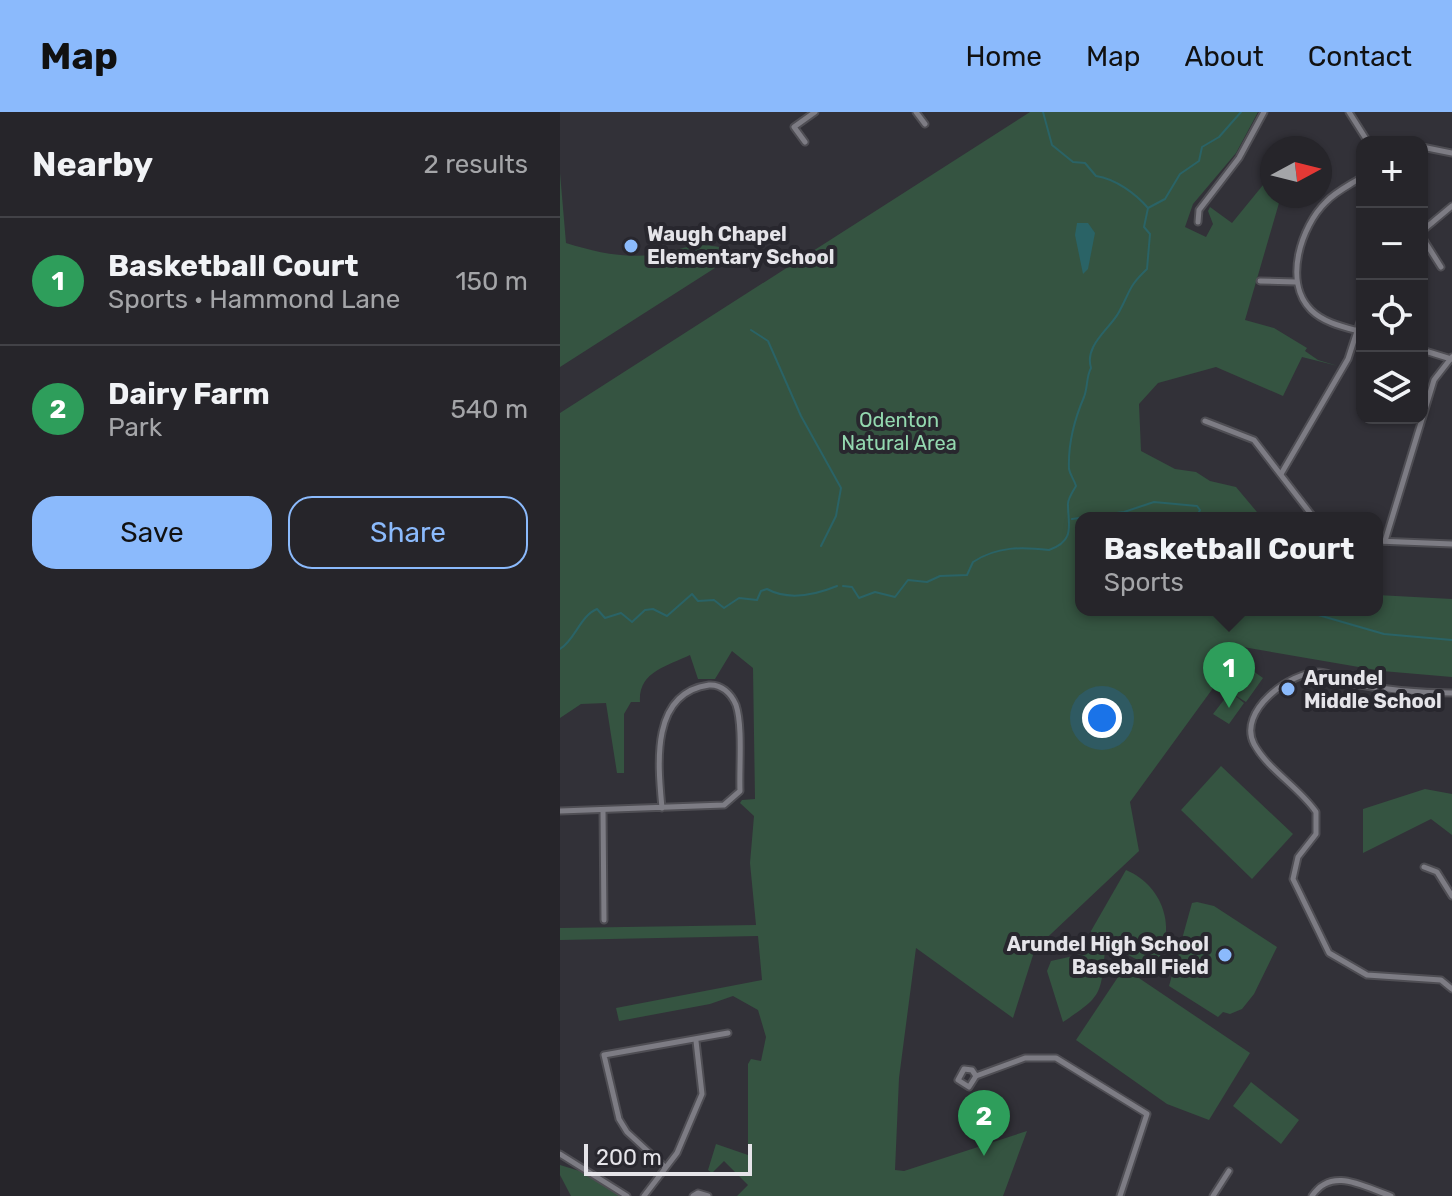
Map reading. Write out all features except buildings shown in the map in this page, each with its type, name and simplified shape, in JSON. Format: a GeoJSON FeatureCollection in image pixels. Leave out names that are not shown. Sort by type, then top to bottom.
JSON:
{"type":"FeatureCollection","features":[{"type":"Feature","properties":{"kind":"street"},"geometry":{"type":"LineString","coordinates":[[805,142],[794,127],[815,112]]}},
{"type":"Feature","properties":{"kind":"street"},"geometry":{"type":"LineString","coordinates":[[916,112],[925,124]]}},
{"type":"Feature","properties":{"kind":"street"},"geometry":{"type":"LineString","coordinates":[[1198,222],[1199,210],[1239,158],[1264,112]]}},
{"type":"Feature","properties":{"kind":"street"},"geometry":{"type":"LineString","coordinates":[[1349,112],[1364,136]]}},
{"type":"Feature","properties":{"kind":"street"},"geometry":{"type":"LineString","coordinates":[[1428,148],[1452,153]]}},
{"type":"Feature","properties":{"kind":"street"},"geometry":{"type":"LineString","coordinates":[[1356,181],[1328,199],[1312,218],[1298,261],[1296,282],[1311,310],[1326,321],[1356,330]]}},
{"type":"Feature","properties":{"kind":"street"},"geometry":{"type":"LineString","coordinates":[[1428,226],[1452,206]]}},
{"type":"Feature","properties":{"kind":"street"},"geometry":{"type":"LineString","coordinates":[[1428,246],[1441,267]]}},
{"type":"Feature","properties":{"kind":"street"},"geometry":{"type":"LineString","coordinates":[[1260,281],[1296,282]]}},
{"type":"Feature","properties":{"kind":"street"},"geometry":{"type":"LineString","coordinates":[[1281,474],[1356,340]]}},
{"type":"Feature","properties":{"kind":"street"},"geometry":{"type":"LineString","coordinates":[[1428,352],[1451,358],[1434,380],[1385,541],[1452,544]]}},
{"type":"Feature","properties":{"kind":"street"},"geometry":{"type":"LineString","coordinates":[[1205,421],[1254,440],[1310,512]]}},
{"type":"Feature","properties":{"kind":"street"},"geometry":{"type":"LineString","coordinates":[[1452,693],[1350,683],[1320,672],[1298,678],[1258,705],[1249,728],[1253,743],[1316,812],[1316,834],[1298,857],[1293,879],[1329,953],[1367,975],[1441,980],[1452,989]]}},
{"type":"Feature","properties":{"kind":"street"},"geometry":{"type":"LineString","coordinates":[[560,811],[662,808],[724,805],[740,791],[736,707],[727,691],[716,684],[695,687],[676,701],[665,723],[657,749],[662,808]]}},
{"type":"Feature","properties":{"kind":"street"},"geometry":{"type":"LineString","coordinates":[[603,810],[604,920]]}},
{"type":"Feature","properties":{"kind":"street"},"geometry":{"type":"LineString","coordinates":[[1424,867],[1437,872],[1452,896]]}},
{"type":"Feature","properties":{"kind":"street"},"geometry":{"type":"LineString","coordinates":[[665,1167],[627,1132],[619,1119],[604,1055],[728,1033]]}},
{"type":"Feature","properties":{"kind":"street"},"geometry":{"type":"LineString","coordinates":[[644,1196],[677,1153],[702,1094],[696,1041]]}},
{"type":"Feature","properties":{"kind":"street"},"geometry":{"type":"LineString","coordinates":[[976,1076],[1025,1058],[1056,1058],[1147,1114],[1120,1196]]}},
{"type":"Feature","properties":{"kind":"street"},"geometry":{"type":"LineString","coordinates":[[560,1154],[627,1196]]}},
{"type":"Feature","properties":{"kind":"street"},"geometry":{"type":"LineString","coordinates":[[1213,1196],[1229,1171]]}},
{"type":"Feature","properties":{"kind":"street"},"geometry":{"type":"LineString","coordinates":[[1312,1196],[1319,1185],[1338,1178],[1391,1196]]}},
{"type":"Feature","properties":{"kind":"street"},"geometry":{"type":"LineString","coordinates":[[693,1196],[698,1193],[708,1196]]}},
{"type":"Feature","properties":{"kind":"green space","name":"Odenton Natural Area"},"geometry":{"type":"Polygon","coordinates":[[[1030,112],[1258,112],[1236,153],[1193,204],[1185,227],[1206,237],[1213,224],[1208,211],[1210,207],[1232,223],[1260,189],[1260,208],[1278,208],[1245,320],[1274,328],[1307,348],[1305,351],[1318,360],[1338,366],[1302,357],[1283,396],[1216,367],[1158,383],[1139,404],[1141,451],[1175,469],[1196,472],[1210,481],[1236,487],[1257,512],[1075,512],[1075,616],[1383,616],[1383,595],[1452,599],[1452,677],[1382,671],[1243,647],[1130,802],[1139,851],[1035,949],[1013,1018],[916,948],[899,1078],[895,1170],[904,1171],[1027,1131],[1003,1196],[737,1196],[748,1185],[724,1161],[712,1173],[708,1170],[716,1144],[748,1155],[748,1064],[751,1059],[761,1061],[766,1037],[758,1010],[733,996],[710,1004],[619,1021],[616,1008],[762,980],[758,936],[560,940],[560,928],[756,925],[750,863],[754,816],[740,803],[755,799],[753,668],[732,651],[715,679],[698,679],[690,655],[656,671],[644,684],[640,702],[631,702],[624,714],[624,773],[617,773],[606,703],[581,704],[560,718],[560,413],[1030,112]]]}},
{"type":"Feature","properties":{"kind":"green space"},"geometry":{"type":"Polygon","coordinates":[[[560,173],[566,243],[598,252],[630,256],[712,246],[725,248],[729,259],[560,367],[560,173]]]}},
{"type":"Feature","properties":{"kind":"green space"},"geometry":{"type":"Polygon","coordinates":[[[1239,661],[1263,678],[1246,702],[1233,694],[1244,703],[1229,724],[1213,714],[1230,692],[1222,685],[1239,661]]]}},
{"type":"Feature","properties":{"kind":"green space"},"geometry":{"type":"Polygon","coordinates":[[[1221,766],[1293,834],[1252,879],[1181,810],[1221,766]]]}},
{"type":"Feature","properties":{"kind":"green space"},"geometry":{"type":"Polygon","coordinates":[[[1425,789],[1452,794],[1452,835],[1431,819],[1363,853],[1363,809],[1425,789]]]}},
{"type":"Feature","properties":{"kind":"green space"},"geometry":{"type":"Polygon","coordinates":[[[1126,870],[1151,888],[1164,913],[1165,941],[1153,968],[1092,936],[1091,931],[1126,870]]]}},
{"type":"Feature","properties":{"kind":"green space","name":"Arundel High School Baseball Field"},"geometry":{"type":"Polygon","coordinates":[[[1192,903],[1214,906],[1277,947],[1254,994],[1242,1009],[1230,1014],[1223,1012],[1218,1017],[1169,986],[1192,903]]]}},
{"type":"Feature","properties":{"kind":"green space"},"geometry":{"type":"Polygon","coordinates":[[[1105,949],[1097,993],[1063,1022],[1047,971],[1051,961],[1105,949]]]}},
{"type":"Feature","properties":{"kind":"green space"},"geometry":{"type":"Polygon","coordinates":[[[1124,968],[1250,1053],[1209,1120],[1167,1104],[1076,1040],[1124,968]]]}},
{"type":"Feature","properties":{"kind":"green space"},"geometry":{"type":"Polygon","coordinates":[[[1251,1082],[1299,1120],[1281,1144],[1233,1106],[1251,1082]]]}},
{"type":"Feature","properties":{"kind":"green space"},"geometry":{"type":"Polygon","coordinates":[[[560,1165],[583,1172],[621,1196],[571,1196],[560,1175],[560,1165]]]}},
{"type":"Feature","properties":{"kind":"water"},"geometry":{"type":"Polygon","coordinates":[[[1077,223],[1088,223],[1095,233],[1088,269],[1083,274],[1075,235],[1077,223]]]}},
{"type":"Feature","properties":{"kind":"waterway"},"geometry":{"type":"LineString","coordinates":[[1043,112],[1052,145],[1073,162],[1085,163],[1096,176],[1125,188],[1148,208]]}},
{"type":"Feature","properties":{"kind":"waterway"},"geometry":{"type":"LineString","coordinates":[[843,586],[852,587],[859,598],[875,592],[895,597],[908,580],[927,582],[940,576],[967,575],[973,562],[991,553],[1019,548],[1049,550],[1063,542],[1069,531],[1068,501],[1076,486],[1069,469],[1071,441],[1091,368],[1091,352],[1119,312],[1133,285],[1147,269],[1150,234],[1144,227],[1148,208],[1165,199],[1180,174],[1199,161],[1202,147],[1219,137],[1241,112]]}},
{"type":"Feature","properties":{"kind":"waterway"},"geometry":{"type":"LineString","coordinates":[[751,330],[768,341],[801,416],[841,488],[836,516],[821,546]]}},
{"type":"Feature","properties":{"kind":"waterway"},"geometry":{"type":"LineString","coordinates":[[1124,512],[1154,502],[1197,506],[1199,512]]}},
{"type":"Feature","properties":{"kind":"waterway"},"geometry":{"type":"LineString","coordinates":[[560,649],[586,617],[597,609],[605,618],[621,613],[632,622],[645,610],[653,609],[667,616],[692,594],[698,601],[714,600],[724,608],[739,598],[757,600],[761,591],[767,589],[784,595],[802,595],[837,586]]}},
{"type":"Feature","properties":{"kind":"waterway"},"geometry":{"type":"LineString","coordinates":[[1322,616],[1384,634],[1452,640]]}},
{"type":"Feature","properties":{"kind":"place","name":"Waugh Chapel Elementary School"},"geometry":{"type":"Point","coordinates":[631,246]}},
{"type":"Feature","properties":{"kind":"place","name":"Arundel Middle School"},"geometry":{"type":"Point","coordinates":[1288,689]}},
{"type":"Feature","properties":{"kind":"place","name":"Basketball Court"},"geometry":{"type":"Point","coordinates":[1229,708]}},
{"type":"Feature","properties":{"kind":"place","name":"Arundel High School Baseball Field"},"geometry":{"type":"Point","coordinates":[1225,955]}},
{"type":"Feature","properties":{"kind":"place","name":"Dairy Farm"},"geometry":{"type":"Point","coordinates":[984,1156]}}]}
